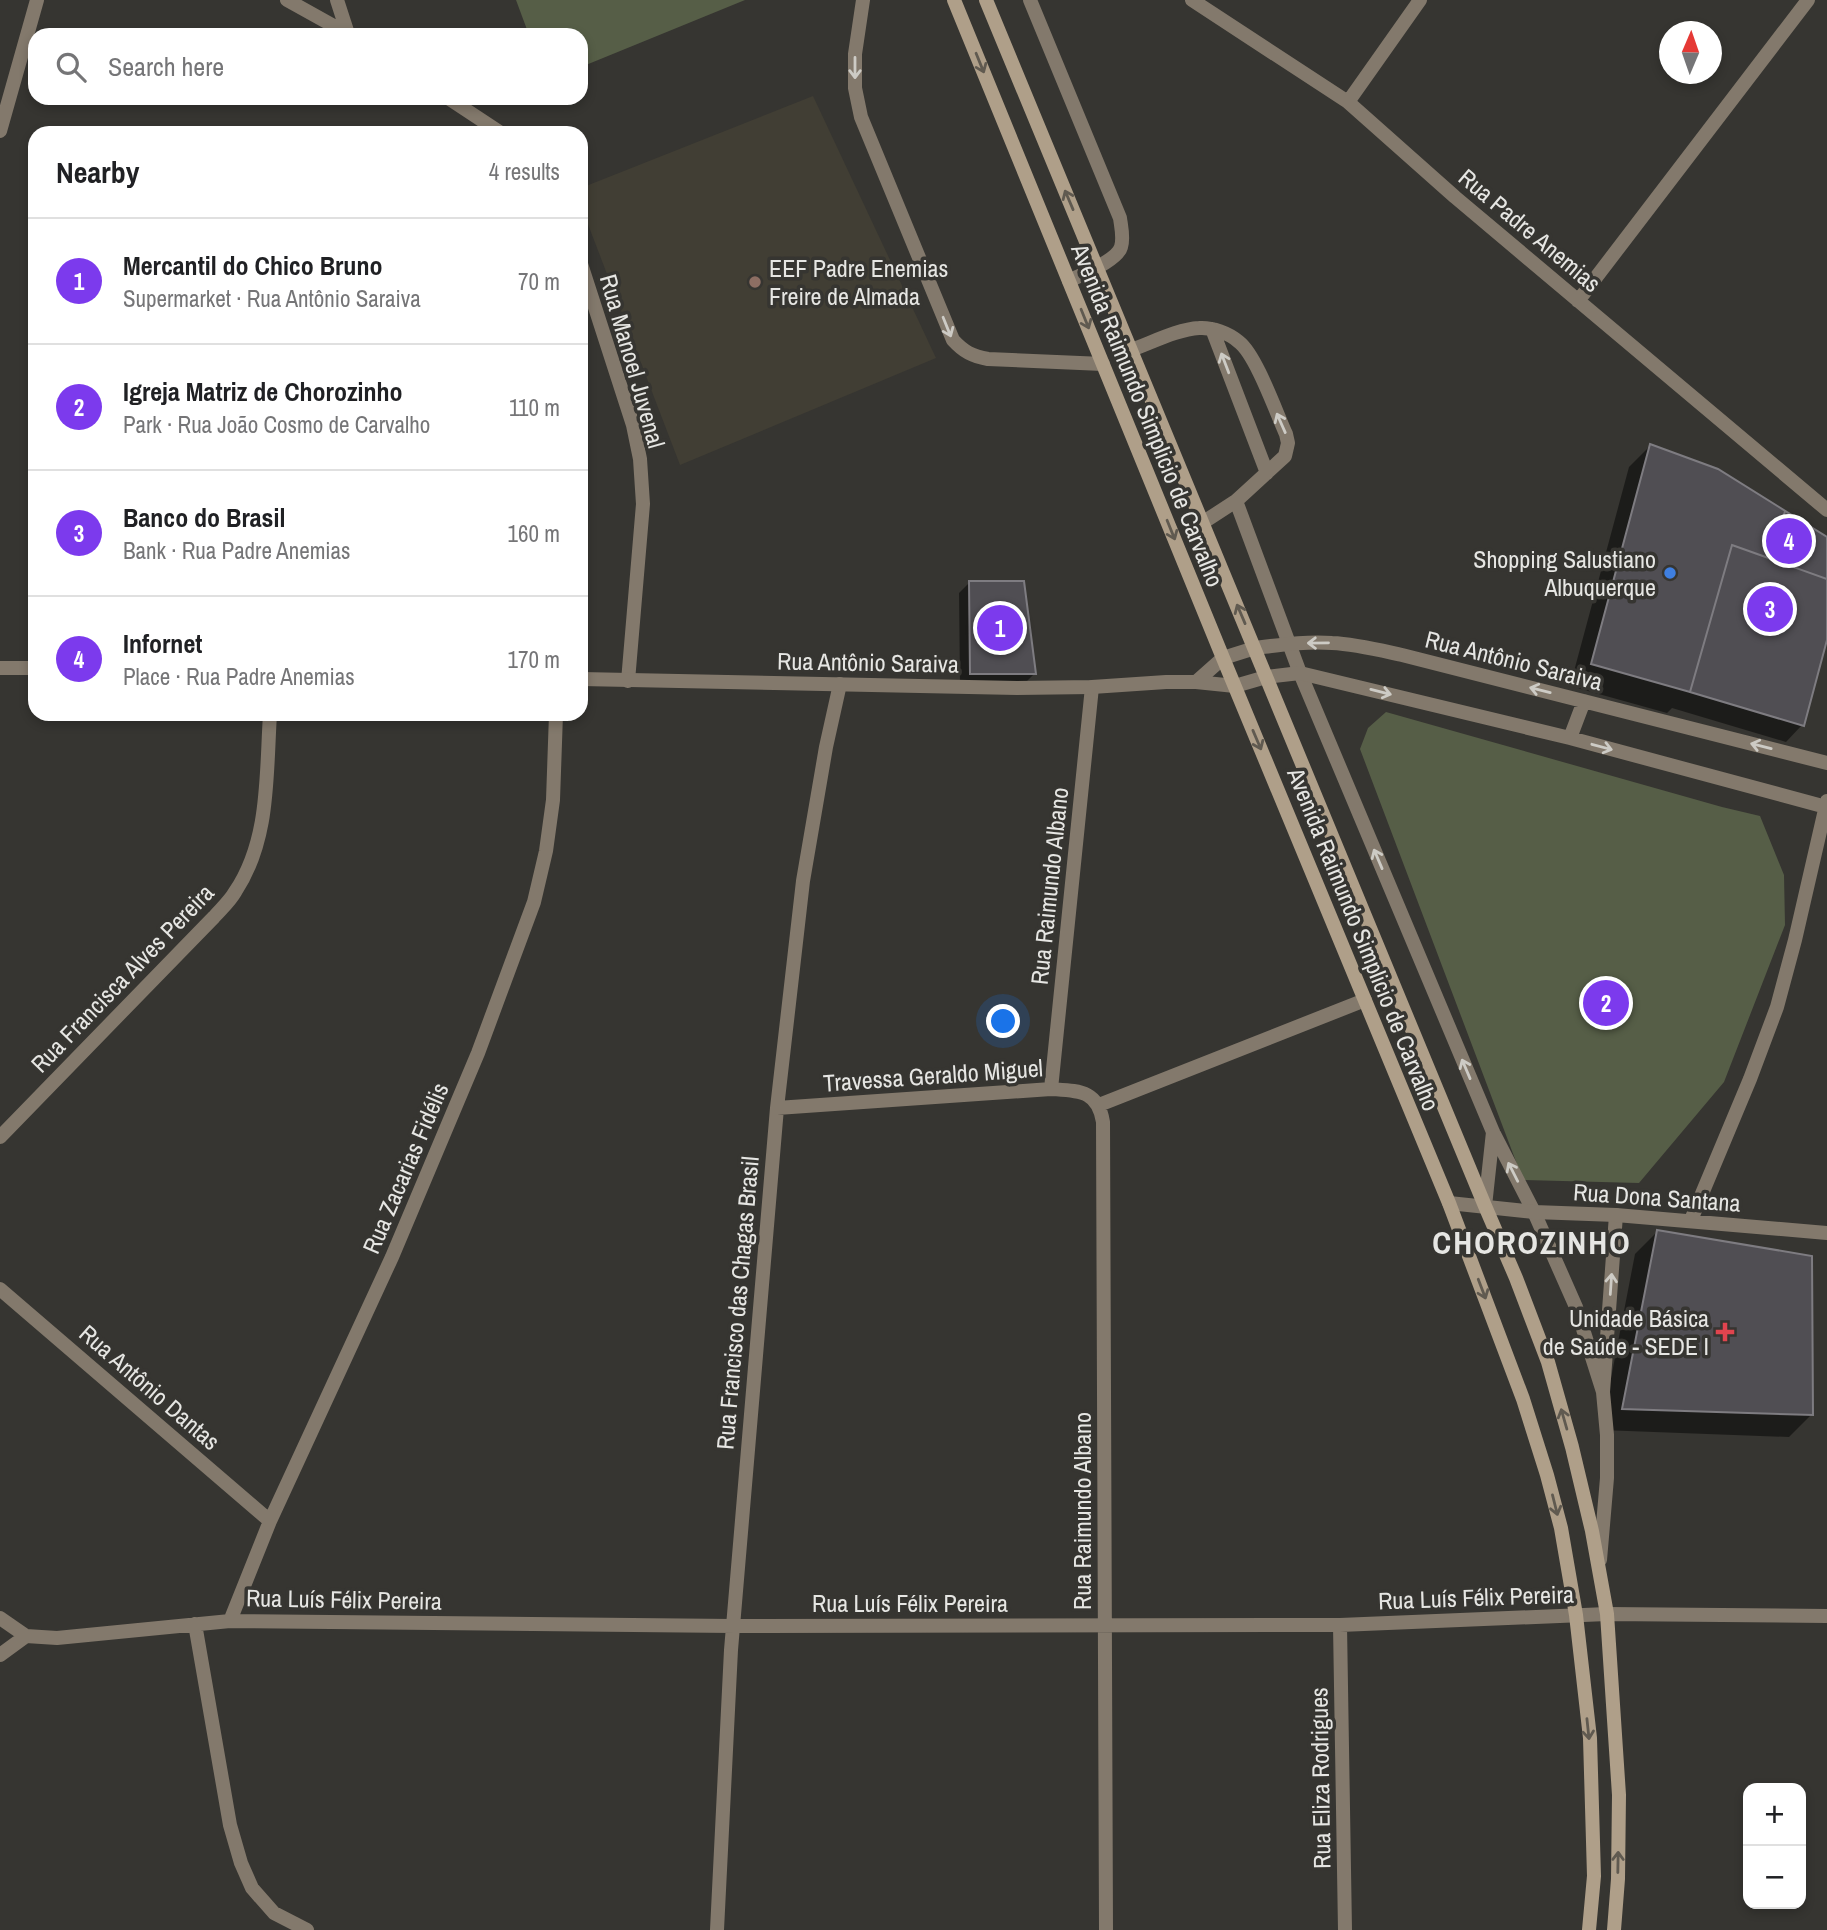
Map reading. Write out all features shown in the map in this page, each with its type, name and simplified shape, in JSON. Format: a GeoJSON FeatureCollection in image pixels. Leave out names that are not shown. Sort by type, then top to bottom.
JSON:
{"type":"FeatureCollection","features":[{"type":"Feature","properties":{"kind":"main road","name":"Avenida Raimundo Simplicio de Carvalho"},"geometry":{"type":"LineString","coordinates":[[954,0],[1448,1203],[1507,1354],[1543,1462],[1561,1528],[1576,1615],[1590,1738],[1594,1877],[1589,1930]]}},
{"type":"Feature","properties":{"kind":"main road","name":"Avenida Raimundo Simplicio de Carvalho"},"geometry":{"type":"LineString","coordinates":[[986,0],[1516,1278],[1548,1362],[1592,1531],[1607,1614],[1619,1795],[1614,1930]]}},
{"type":"Feature","properties":{"kind":"street"},"geometry":{"type":"LineString","coordinates":[[29,28],[37,0]]}},
{"type":"Feature","properties":{"kind":"street"},"geometry":{"type":"LineString","coordinates":[[287,0],[338,28]]}},
{"type":"Feature","properties":{"kind":"street"},"geometry":{"type":"LineString","coordinates":[[337,0],[347,28]]}},
{"type":"Feature","properties":{"kind":"street"},"geometry":{"type":"LineString","coordinates":[[863,0],[855,54],[855,88],[861,117],[953,340],[963,351],[988,359],[1103,364]]}},
{"type":"Feature","properties":{"kind":"street"},"geometry":{"type":"LineString","coordinates":[[1030,0],[1120,218],[1122,246],[1116,254],[1069,281]]}},
{"type":"Feature","properties":{"kind":"street","name":"Rua Padre Anemias"},"geometry":{"type":"LineString","coordinates":[[1192,0],[1348,102],[1455,197],[1827,510]]}},
{"type":"Feature","properties":{"kind":"street"},"geometry":{"type":"LineString","coordinates":[[1348,102],[1420,0]]}},
{"type":"Feature","properties":{"kind":"street"},"geometry":{"type":"LineString","coordinates":[[1578,301],[1808,0]]}},
{"type":"Feature","properties":{"kind":"street"},"geometry":{"type":"LineString","coordinates":[[0,131],[28,32]]}},
{"type":"Feature","properties":{"kind":"street"},"geometry":{"type":"LineString","coordinates":[[459,105],[490,126]]}},
{"type":"Feature","properties":{"kind":"street","name":"Rua Manoel Juvenal"},"geometry":{"type":"LineString","coordinates":[[588,285],[634,425],[640,459],[643,504],[628,681]]}},
{"type":"Feature","properties":{"kind":"street"},"geometry":{"type":"LineString","coordinates":[[1131,350],[1197,328],[1212,329],[1240,342],[1250,355],[1286,434],[1285,456],[1236,500],[1202,523]]}},
{"type":"Feature","properties":{"kind":"street"},"geometry":{"type":"LineString","coordinates":[[1212,329],[1267,473]]}},
{"type":"Feature","properties":{"kind":"street"},"geometry":{"type":"LineString","coordinates":[[1236,500],[1300,673],[1493,1132],[1534,1212],[1576,1307],[1603,1392]]}},
{"type":"Feature","properties":{"kind":"street","name":"Rua Antônio Saraiva"},"geometry":{"type":"LineString","coordinates":[[1196,682],[1223,658],[1255,648],[1331,642],[1364,647],[1827,763]]}},
{"type":"Feature","properties":{"kind":"street"},"geometry":{"type":"LineString","coordinates":[[0,668],[28,668]]}},
{"type":"Feature","properties":{"kind":"street","name":"Rua Antônio Saraiva"},"geometry":{"type":"LineString","coordinates":[[588,679],[1017,688],[1166,682],[1235,686],[1266,677],[1300,673],[1570,738],[1826,804]]}},
{"type":"Feature","properties":{"kind":"street","name":"Rua Francisco das Chagas Brasil"},"geometry":{"type":"LineString","coordinates":[[717,1930],[733,1626],[776,1108],[803,881],[839,684]]}},
{"type":"Feature","properties":{"kind":"street","name":"Rua Raimundo Albano"},"geometry":{"type":"LineString","coordinates":[[1051,1089],[1093,687]]}},
{"type":"Feature","properties":{"kind":"street"},"geometry":{"type":"LineString","coordinates":[[1570,738],[1584,701]]}},
{"type":"Feature","properties":{"kind":"street","name":"Rua Francisca Alves Pereira"},"geometry":{"type":"LineString","coordinates":[[0,1137],[215,917],[235,893],[253,859],[264,819],[270,721]]}},
{"type":"Feature","properties":{"kind":"street","name":"Rua Zacarias Fidélis"},"geometry":{"type":"LineString","coordinates":[[230,1621],[270,1521],[392,1257],[478,1053],[534,902],[546,851],[553,800],[556,721]]}},
{"type":"Feature","properties":{"kind":"street"},"geometry":{"type":"LineString","coordinates":[[1691,1220],[1777,1007],[1826,804]]}},
{"type":"Feature","properties":{"kind":"street"},"geometry":{"type":"LineString","coordinates":[[1095,1100],[1365,1000]]}},
{"type":"Feature","properties":{"kind":"street","name":"Travessa Geraldo Miguel"},"geometry":{"type":"LineString","coordinates":[[776,1108],[1051,1089],[1069,1091],[1095,1100]]}},
{"type":"Feature","properties":{"kind":"street","name":"Rua Raimundo Albano"},"geometry":{"type":"LineString","coordinates":[[1095,1100],[1103,1122],[1106,1930]]}},
{"type":"Feature","properties":{"kind":"street"},"geometry":{"type":"LineString","coordinates":[[1485,1206],[1493,1132]]}},
{"type":"Feature","properties":{"kind":"street","name":"Rua Dona Santana"},"geometry":{"type":"LineString","coordinates":[[1448,1203],[1534,1212],[1691,1220],[1827,1233]]}},
{"type":"Feature","properties":{"kind":"street"},"geometry":{"type":"LineString","coordinates":[[1599,1572],[1607,1478],[1603,1392],[1616,1215]]}},
{"type":"Feature","properties":{"kind":"street","name":"Rua Antônio Dantas"},"geometry":{"type":"LineString","coordinates":[[0,1289],[270,1521]]}},
{"type":"Feature","properties":{"kind":"street","name":"Rua Luís Félix Pereira"},"geometry":{"type":"LineString","coordinates":[[26,1636],[86,1636],[230,1621],[733,1626],[1340,1625],[1607,1614],[1827,1616]]}},
{"type":"Feature","properties":{"kind":"street"},"geometry":{"type":"LineString","coordinates":[[0,1618],[26,1636],[0,1655]]}},
{"type":"Feature","properties":{"kind":"street"},"geometry":{"type":"LineString","coordinates":[[195,1624],[230,1825],[241,1863],[252,1888],[274,1913],[307,1930]]}},
{"type":"Feature","properties":{"kind":"street","name":"Rua Eliza Rodrigues"},"geometry":{"type":"LineString","coordinates":[[1340,1625],[1345,1930]]}},
{"type":"Feature","properties":{"kind":"shaded area","name":"EEF Padre Enemias Freire de Almada"},"geometry":{"type":"Polygon","coordinates":[[[813,96],[936,358],[680,465],[588,224],[588,185],[813,96]]]}},
{"type":"Feature","properties":{"kind":"green space"},"geometry":{"type":"Polygon","coordinates":[[[516,0],[745,0],[588,64],[588,28],[526,28],[516,0]]]}},
{"type":"Feature","properties":{"kind":"green space"},"geometry":{"type":"Polygon","coordinates":[[[1386,712],[1760,816],[1784,875],[1785,925],[1724,1082],[1639,1183],[1523,1180],[1360,749],[1368,728],[1386,712]]]}},
{"type":"Feature","properties":{"kind":"building","name":"Shopping Salustiano Albuquerque"},"geometry":{"type":"Polygon","coordinates":[[[1650,444],[1718,469],[1827,537],[1827,579],[1732,545],[1690,692],[1591,664],[1650,444]]]}},
{"type":"Feature","properties":{"kind":"building"},"geometry":{"type":"Polygon","coordinates":[[[1785,511],[1804,523],[1795,567],[1772,559],[1785,511]]]}},
{"type":"Feature","properties":{"kind":"building"},"geometry":{"type":"Polygon","coordinates":[[[1732,545],[1827,579],[1827,640],[1804,726],[1690,692],[1732,545]]]}},
{"type":"Feature","properties":{"kind":"building"},"geometry":{"type":"Polygon","coordinates":[[[969,581],[1024,581],[1036,674],[970,674],[969,581]]]}},
{"type":"Feature","properties":{"kind":"building","name":"Unidade Básica de Saúde - SEDE I"},"geometry":{"type":"Polygon","coordinates":[[[1657,1230],[1812,1256],[1813,1415],[1622,1409],[1657,1230]]]}},
{"type":"Feature","properties":{"kind":"place","name":"EEF Padre Enemias Freire de Almada"},"geometry":{"type":"Point","coordinates":[755,282]}},
{"type":"Feature","properties":{"kind":"place","name":"Infornet"},"geometry":{"type":"Point","coordinates":[1789,541]}},
{"type":"Feature","properties":{"kind":"place","name":"Shopping Salustiano Albuquerque"},"geometry":{"type":"Point","coordinates":[1670,573]}},
{"type":"Feature","properties":{"kind":"place","name":"Banco do Brasil"},"geometry":{"type":"Point","coordinates":[1770,609]}},
{"type":"Feature","properties":{"kind":"place","name":"Mercantil do Chico Bruno"},"geometry":{"type":"Point","coordinates":[1000,628]}},
{"type":"Feature","properties":{"kind":"place","name":"Igreja Matriz de Chorozinho"},"geometry":{"type":"Point","coordinates":[1606,1003]}},
{"type":"Feature","properties":{"kind":"place","name":"Unidade Básica de Saúde - SEDE I"},"geometry":{"type":"Point","coordinates":[1725,1332]}},
{"type":"Feature","properties":{"kind":"district","name":"CHOROZINHO"},"geometry":{"type":"Point","coordinates":[1532,1242]}}]}
